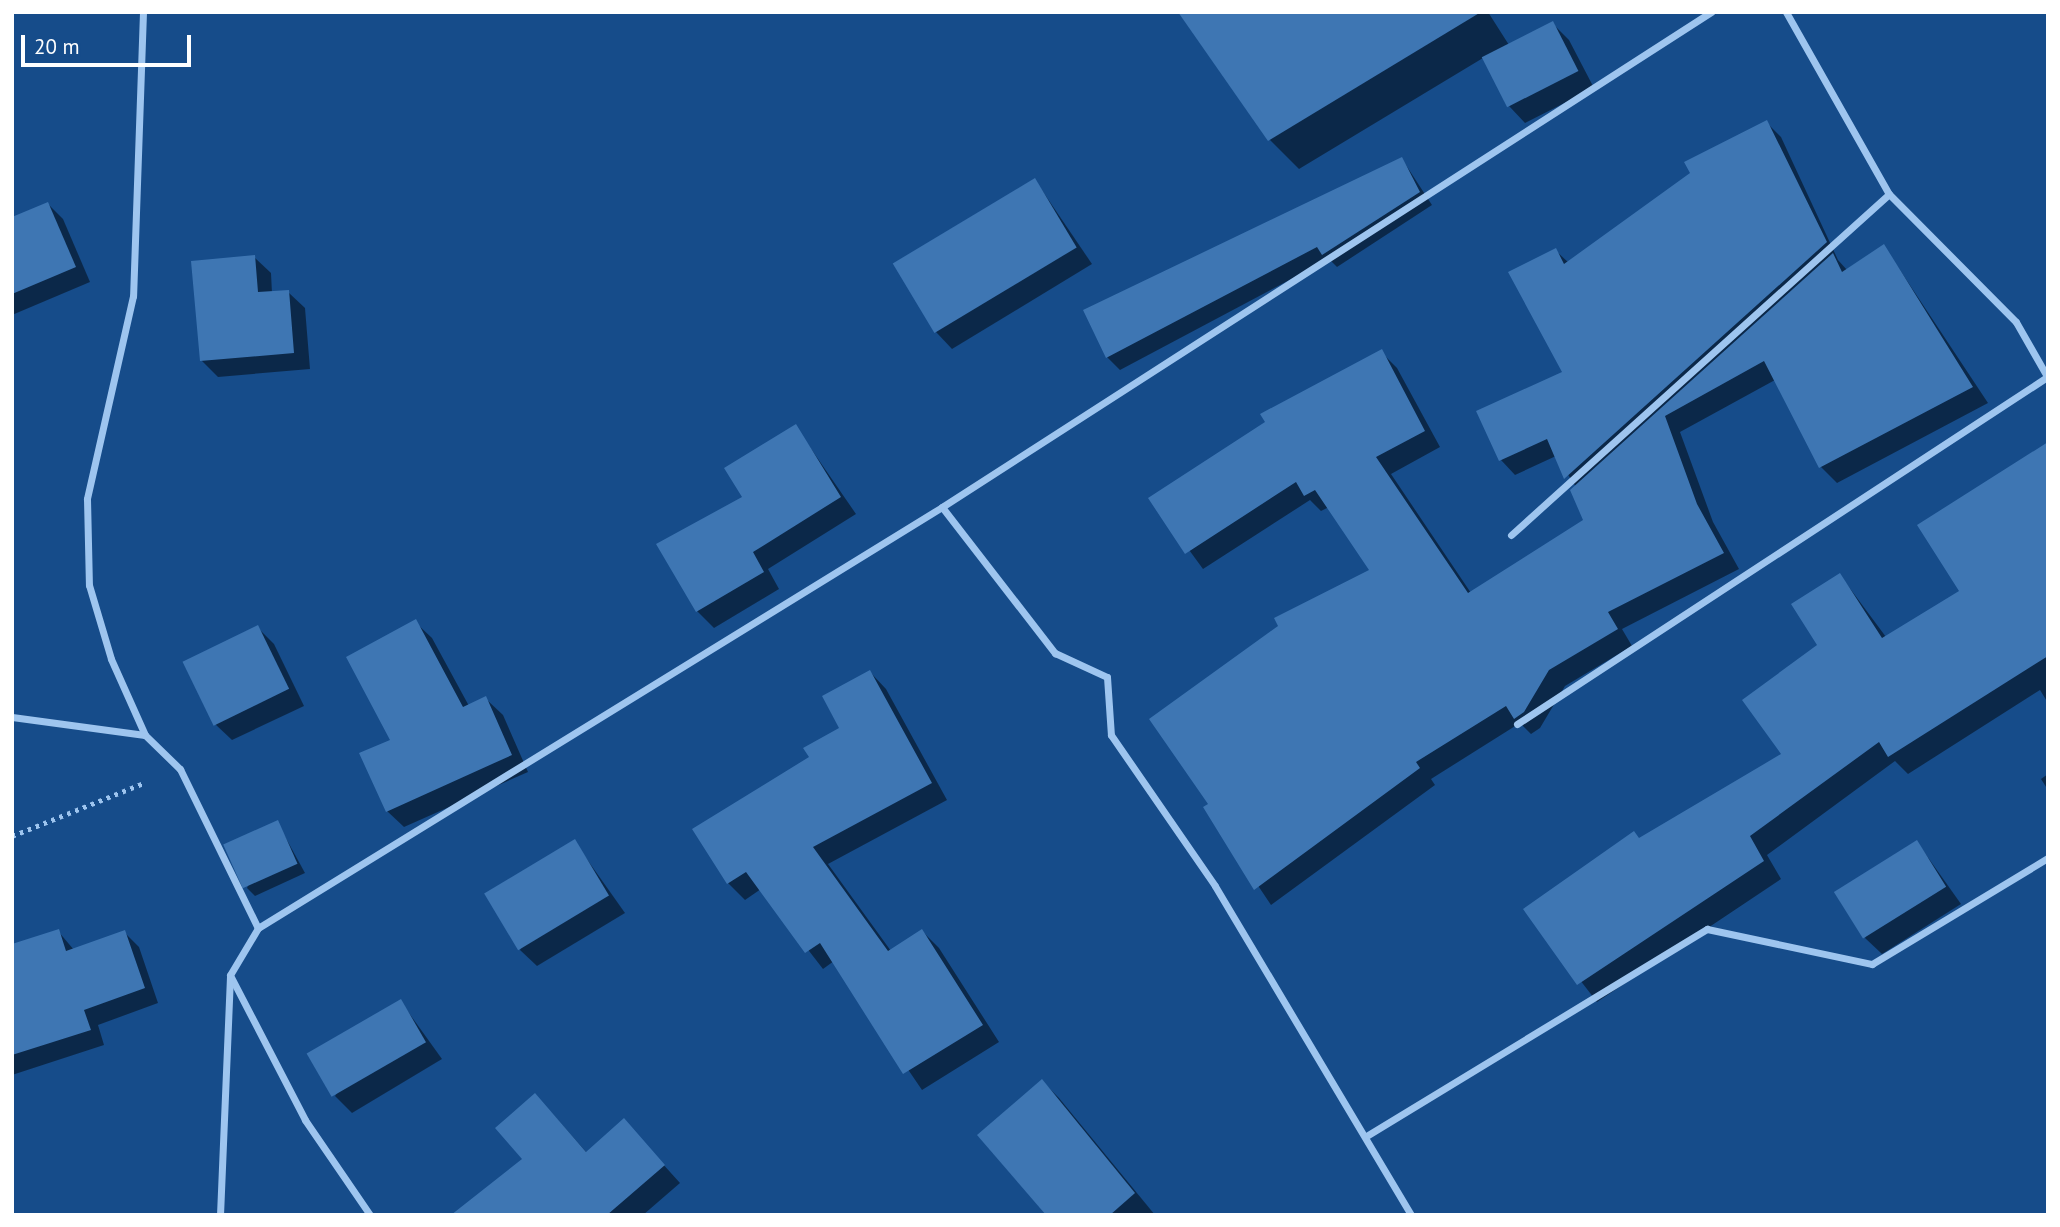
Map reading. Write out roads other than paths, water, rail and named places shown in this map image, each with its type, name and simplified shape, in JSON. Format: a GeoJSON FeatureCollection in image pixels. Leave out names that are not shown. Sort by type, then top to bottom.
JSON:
{"type":"FeatureCollection","features":[{"type":"Feature","properties":{"kind":"street"},"geometry":{"type":"LineString","coordinates":[[143,12],[133,296],[87,499],[89,585],[111,659],[145,735],[180,769],[258,928]]}},
{"type":"Feature","properties":{"kind":"street"},"geometry":{"type":"LineString","coordinates":[[220,1215],[230,975],[258,928],[942,507],[1711,12]]}},
{"type":"Feature","properties":{"kind":"street"},"geometry":{"type":"LineString","coordinates":[[1517,724],[2047,378],[2016,322],[1889,194],[1786,12]]}},
{"type":"Feature","properties":{"kind":"street"},"geometry":{"type":"LineString","coordinates":[[1511,535],[1889,194]]}},
{"type":"Feature","properties":{"kind":"street"},"geometry":{"type":"LineString","coordinates":[[942,507],[1055,653],[1107,677],[1111,735],[1216,886],[1368,1135],[1411,1215]]}},
{"type":"Feature","properties":{"kind":"street"},"geometry":{"type":"LineString","coordinates":[[12,718],[145,735]]}},
{"type":"Feature","properties":{"kind":"street"},"geometry":{"type":"LineString","coordinates":[[1368,1135],[1707,929],[1872,964],[2048,858]]}},
{"type":"Feature","properties":{"kind":"street"},"geometry":{"type":"LineString","coordinates":[[230,975],[304,1120],[370,1215]]}}]}
